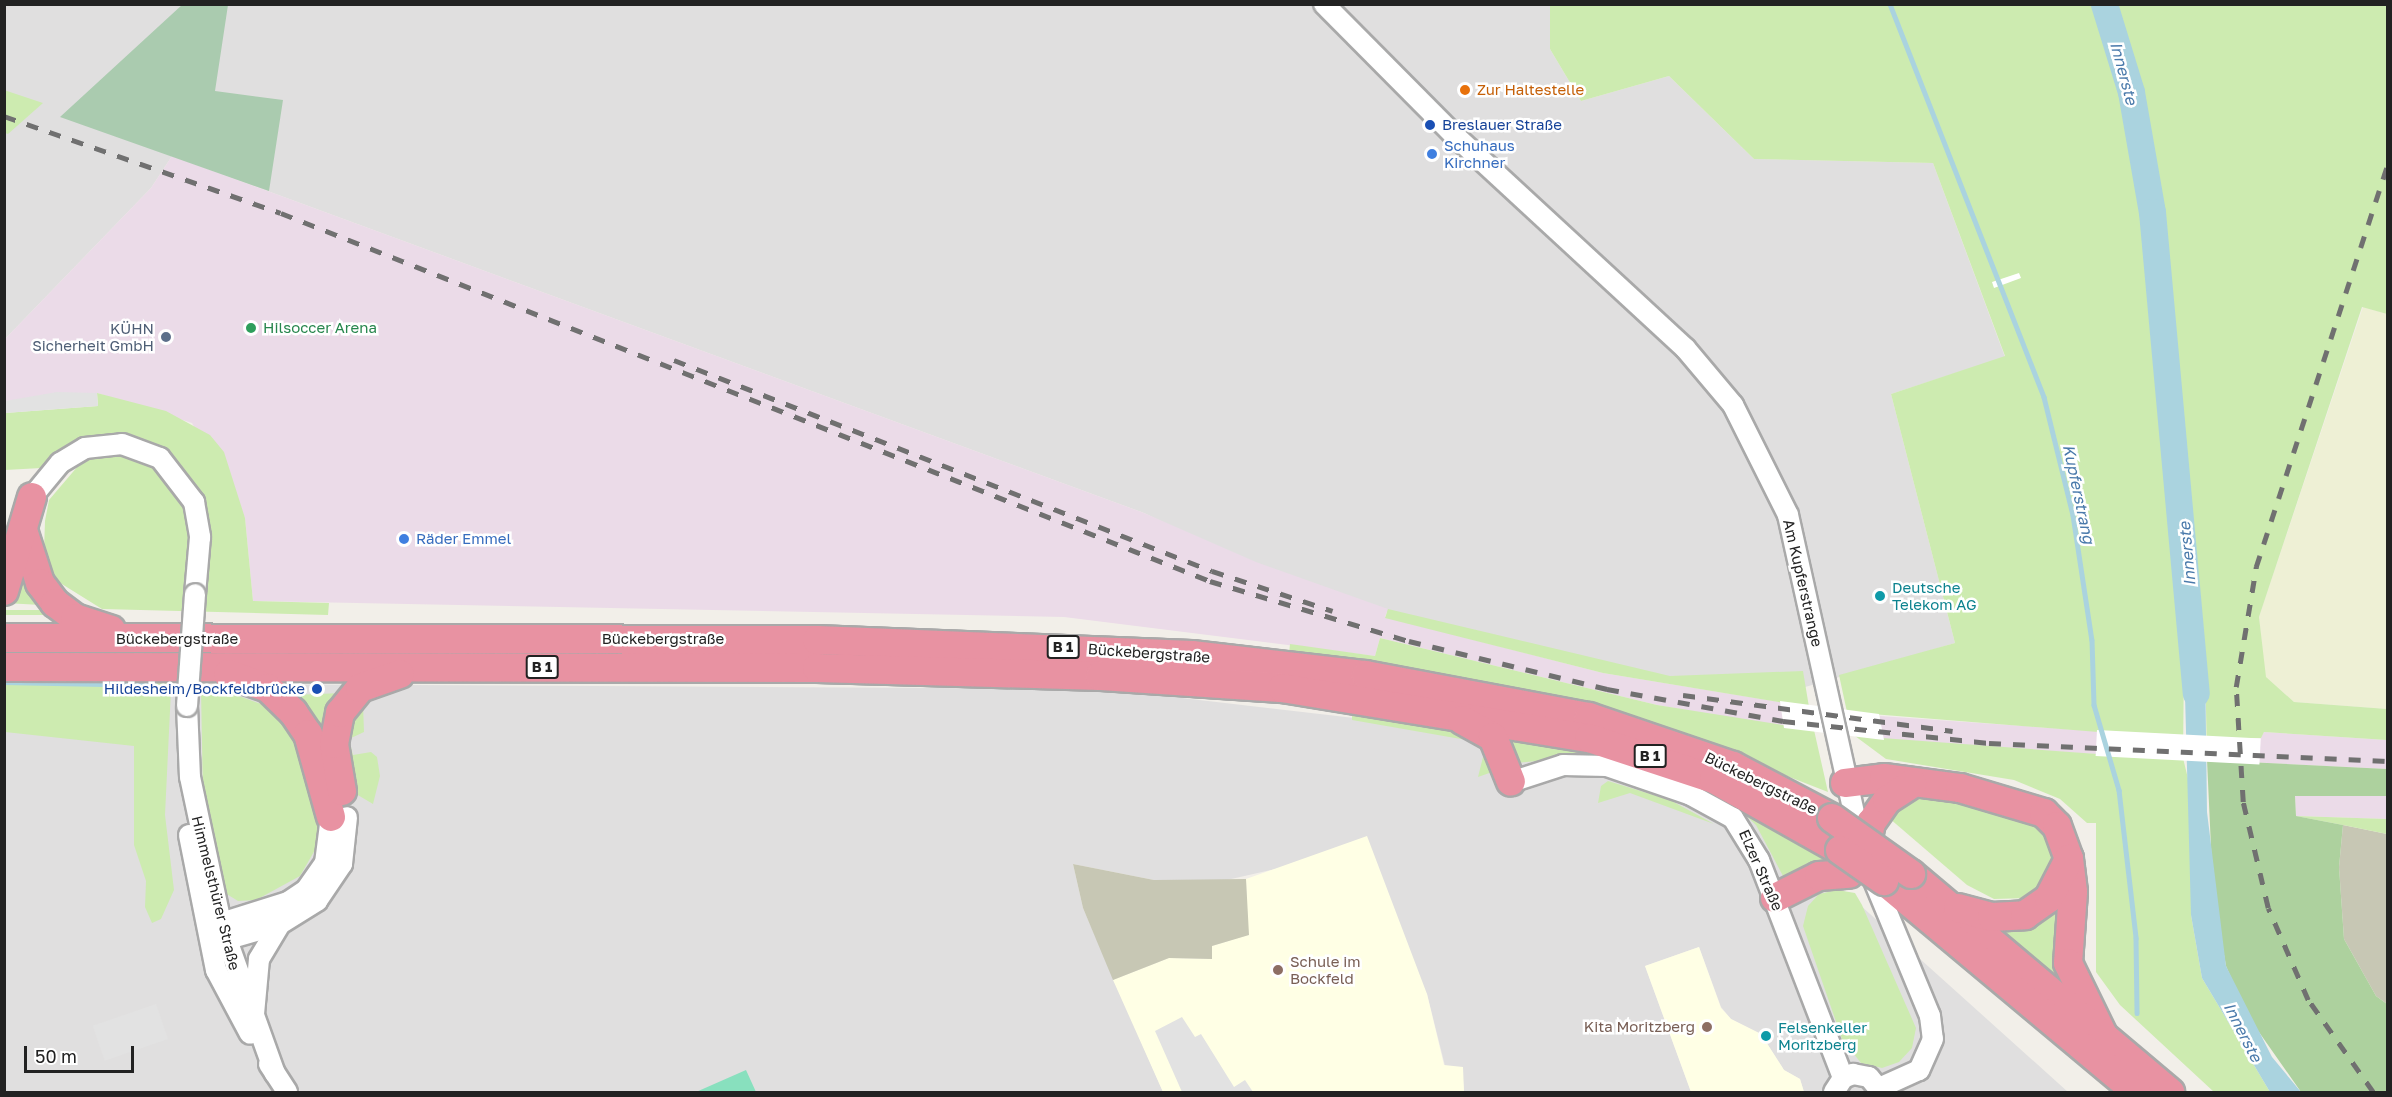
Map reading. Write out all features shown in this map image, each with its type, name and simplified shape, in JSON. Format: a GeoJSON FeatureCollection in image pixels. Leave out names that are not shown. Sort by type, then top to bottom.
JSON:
{"type":"FeatureCollection","features":[{"type":"Feature","properties":{"kind":"highway"},"geometry":{"type":"LineString","coordinates":[[4,591],[32,497]]}},
{"type":"Feature","properties":{"kind":"highway"},"geometry":{"type":"LineString","coordinates":[[23,530],[40,583],[62,610],[83,622],[145,639]]}},
{"type":"Feature","properties":{"kind":"highway","name":"Bückebergstraße"},"geometry":{"type":"LineString","coordinates":[[4,638],[958,642],[1286,665],[1448,688],[1589,717],[1733,766],[1832,818],[1911,874],[2170,1092]]}},
{"type":"Feature","properties":{"kind":"highway","name":"Bückebergstraße"},"geometry":{"type":"LineString","coordinates":[[4,667],[817,668],[1100,676],[1282,688],[1441,710],[1589,738],[1652,757],[1724,784],[1852,860],[1918,907],[2136,1092]]}},
{"type":"Feature","properties":{"kind":"highway"},"geometry":{"type":"LineString","coordinates":[[204,667],[259,683],[293,712],[308,734],[339,817]]}},
{"type":"Feature","properties":{"kind":"highway"},"geometry":{"type":"LineString","coordinates":[[339,817],[334,744],[340,713],[364,685],[422,667]]}},
{"type":"Feature","properties":{"kind":"highway"},"geometry":{"type":"LineString","coordinates":[[1441,710],[1493,737],[1511,782]]}},
{"type":"Feature","properties":{"kind":"highway"},"geometry":{"type":"LineString","coordinates":[[1845,783],[1884,778],[2024,803],[2057,826],[2069,859],[2073,892],[2067,963],[2103,1035]]}},
{"type":"Feature","properties":{"kind":"highway"},"geometry":{"type":"LineString","coordinates":[[1775,898],[1852,860],[1871,823],[1887,800],[1912,784]]}},
{"type":"Feature","properties":{"kind":"highway"},"geometry":{"type":"LineString","coordinates":[[1948,904],[1992,917],[2025,915],[2049,898],[2069,859]]}},
{"type":"Feature","properties":{"kind":"street","name":"Am Kupferstrange"},"geometry":{"type":"LineString","coordinates":[[1324,4],[1416,93],[1433,99],[1461,126],[1476,150],[1685,348],[1732,405],[1788,515],[1845,783],[1852,860],[1930,1017],[1933,1039],[1918,1070],[1880,1090]]}},
{"type":"Feature","properties":{"kind":"street","name":"Himmelsthürer Straße"},"geometry":{"type":"LineString","coordinates":[[32,497],[60,463],[85,448],[122,444],[160,458],[186,486],[196,512],[195,594],[187,706],[190,777],[186,812],[194,875],[216,969],[228,1001],[286,1092]]}},
{"type":"Feature","properties":{"kind":"street","name":"Elzer Straße"},"geometry":{"type":"LineString","coordinates":[[1511,782],[1584,764],[1628,772],[1689,794],[1741,825],[1775,898],[1838,1085],[1861,1074],[1880,1090]]}},
{"type":"Feature","properties":{"kind":"street","name":"Himmelsthürer Straße"},"geometry":{"type":"LineString","coordinates":[[190,777],[223,931],[253,1019],[275,1074]]}},
{"type":"Feature","properties":{"kind":"street"},"geometry":{"type":"LineString","coordinates":[[223,931],[279,924],[317,901],[339,873],[347,846],[339,817]]}},
{"type":"Feature","properties":{"kind":"street"},"geometry":{"type":"LineString","coordinates":[[223,931],[288,902],[311,885],[331,845],[339,817]]}},
{"type":"Feature","properties":{"kind":"street"},"geometry":{"type":"LineString","coordinates":[[253,1019],[259,959],[279,924]]}},
{"type":"Feature","properties":{"kind":"shaded area"},"geometry":{"type":"Polygon","coordinates":[[[183,4],[228,5],[215,91],[283,100],[269,191],[60,117],[183,4]]]}},
{"type":"Feature","properties":{"kind":"shaded area"},"geometry":{"type":"Polygon","coordinates":[[[1550,4],[1550,49],[1581,101],[1669,76],[1754,159],[1933,163],[2005,357],[1891,394],[1955,643],[1795,690],[1668,683],[1395,615],[1253,565],[1144,513],[172,156],[151,188],[5,339],[5,5],[1550,4]]]}},
{"type":"Feature","properties":{"kind":"shaded area"},"geometry":{"type":"Polygon","coordinates":[[[172,156],[1144,513],[1256,562],[1388,609],[1385,617],[1603,673],[1780,702],[1784,727],[1657,705],[1380,638],[1375,656],[1064,617],[253,601],[245,518],[192,423],[97,393],[5,401],[5,339],[151,188],[172,156]]]}},
{"type":"Feature","properties":{"kind":"shaded area"},"geometry":{"type":"Polygon","coordinates":[[[2363,307],[2387,314],[2387,709],[2294,702],[2265,677],[2259,617],[2363,307]]]}},
{"type":"Feature","properties":{"kind":"shaded area"},"geometry":{"type":"Polygon","coordinates":[[[57,392],[97,393],[98,406],[5,413],[5,401],[57,392]]]}},
{"type":"Feature","properties":{"kind":"shaded area"},"geometry":{"type":"Polygon","coordinates":[[[230,684],[1105,689],[1510,736],[1647,764],[1760,815],[2068,1092],[1804,1092],[1800,1079],[1784,1070],[1761,1034],[1731,1019],[1721,1007],[1699,947],[1645,966],[1691,1092],[1464,1092],[1462,1068],[1445,1066],[1427,994],[1302,863],[1218,882],[1154,880],[1073,864],[1083,908],[1163,1092],[5,1092],[5,687],[171,690],[230,684]]]}},
{"type":"Feature","properties":{"kind":"shaded area"},"geometry":{"type":"Polygon","coordinates":[[[1880,716],[2111,732],[2110,755],[1878,739],[1880,716]]]}},
{"type":"Feature","properties":{"kind":"shaded area"},"geometry":{"type":"Polygon","coordinates":[[[2264,732],[2387,740],[2387,769],[2248,762],[2264,732]]]}},
{"type":"Feature","properties":{"kind":"shaded area"},"geometry":{"type":"Polygon","coordinates":[[[2295,796],[2387,796],[2387,819],[2296,816],[2295,796]]]}},
{"type":"Feature","properties":{"kind":"shaded area"},"geometry":{"type":"Polygon","coordinates":[[[2343,825],[2387,834],[2387,1004],[2376,996],[2344,939],[2339,867],[2343,825]]]}},
{"type":"Feature","properties":{"kind":"shaded area","name":"Schule im Bockfeld"},"geometry":{"type":"Polygon","coordinates":[[[1367,836],[1427,994],[1444,1065],[1463,1067],[1464,1092],[1163,1092],[1113,980],[1169,958],[1211,959],[1212,946],[1248,935],[1246,879],[1367,836]]]}},
{"type":"Feature","properties":{"kind":"shaded area"},"geometry":{"type":"Polygon","coordinates":[[[1073,864],[1154,880],[1246,879],[1249,935],[1212,946],[1212,959],[1169,958],[1113,980],[1083,908],[1073,864]]]}},
{"type":"Feature","properties":{"kind":"shaded area","name":"Kita Moritzberg"},"geometry":{"type":"Polygon","coordinates":[[[1699,947],[1721,1008],[1731,1019],[1761,1034],[1784,1070],[1800,1079],[1804,1092],[1691,1092],[1645,966],[1699,947]]]}},
{"type":"Feature","properties":{"kind":"shaded area"},"geometry":{"type":"Polygon","coordinates":[[[156,1004],[168,1039],[105,1061],[93,1026],[156,1004]]]}},
{"type":"Feature","properties":{"kind":"shaded area"},"geometry":{"type":"Polygon","coordinates":[[[1182,1017],[1195,1037],[1201,1034],[1234,1087],[1245,1080],[1253,1092],[1182,1092],[1155,1031],[1182,1017]]]}},
{"type":"Feature","properties":{"kind":"green space"},"geometry":{"type":"Polygon","coordinates":[[[1550,5],[2387,5],[2387,314],[2362,307],[2259,617],[2266,677],[2294,702],[2387,709],[2387,740],[2264,732],[2261,738],[2247,738],[2207,760],[2205,657],[2176,612],[2184,658],[2183,758],[2191,791],[2191,915],[2202,978],[2270,1092],[2214,1092],[2120,1005],[2096,972],[2096,823],[2087,823],[2060,799],[2014,780],[1886,759],[1855,736],[2111,755],[2111,733],[1847,712],[1839,675],[1955,643],[1891,394],[2005,356],[1933,163],[1754,159],[1669,76],[1581,101],[1550,49],[1550,5]]]}},
{"type":"Feature","properties":{"kind":"green space"},"geometry":{"type":"Polygon","coordinates":[[[4,90],[43,103],[8,134],[5,133],[4,90]]]}},
{"type":"Feature","properties":{"kind":"green space"},"geometry":{"type":"Polygon","coordinates":[[[97,393],[166,411],[210,435],[224,452],[245,518],[253,601],[329,603],[328,615],[102,609],[57,581],[44,550],[45,521],[49,500],[78,466],[5,470],[5,413],[98,406],[97,393]]]}},
{"type":"Feature","properties":{"kind":"green space"},"geometry":{"type":"Polygon","coordinates":[[[19,559],[41,605],[5,603],[19,559]]]}},
{"type":"Feature","properties":{"kind":"green space"},"geometry":{"type":"Polygon","coordinates":[[[1388,609],[1670,676],[1803,671],[1809,707],[1603,673],[1385,618],[1388,609]]]}},
{"type":"Feature","properties":{"kind":"green space"},"geometry":{"type":"Polygon","coordinates":[[[5,610],[43,610],[53,615],[5,615],[5,610]]]}},
{"type":"Feature","properties":{"kind":"green space"},"geometry":{"type":"Polygon","coordinates":[[[1380,638],[1657,705],[1814,730],[1828,792],[1652,723],[1592,707],[1508,687],[1289,654],[1290,644],[1375,656],[1380,638]]]}},
{"type":"Feature","properties":{"kind":"green space"},"geometry":{"type":"Polygon","coordinates":[[[5,679],[165,681],[171,690],[165,815],[174,890],[161,919],[152,923],[145,907],[146,881],[134,845],[134,746],[5,732],[5,679]]]}},
{"type":"Feature","properties":{"kind":"green space"},"geometry":{"type":"Polygon","coordinates":[[[201,690],[236,695],[272,708],[300,746],[320,823],[319,843],[300,876],[256,900],[238,901],[225,893],[217,864],[203,796],[201,690]]]}},
{"type":"Feature","properties":{"kind":"green space"},"geometry":{"type":"Polygon","coordinates":[[[343,693],[330,756],[292,695],[343,693]]]}},
{"type":"Feature","properties":{"kind":"green space"},"geometry":{"type":"Polygon","coordinates":[[[363,704],[364,732],[349,739],[353,755],[371,752],[377,757],[380,776],[373,804],[351,791],[347,712],[363,704]]]}},
{"type":"Feature","properties":{"kind":"green space"},"geometry":{"type":"Polygon","coordinates":[[[1352,712],[1477,734],[1495,771],[1478,777],[1484,753],[1478,742],[1352,720],[1352,712]]]}},
{"type":"Feature","properties":{"kind":"green space"},"geometry":{"type":"Polygon","coordinates":[[[1545,735],[1652,763],[1842,860],[1793,879],[1783,876],[1756,825],[1741,811],[1648,768],[1598,755],[1516,763],[1506,739],[1545,735]]]}},
{"type":"Feature","properties":{"kind":"green space"},"geometry":{"type":"Polygon","coordinates":[[[2207,760],[2387,769],[2387,796],[2295,796],[2296,816],[2343,825],[2339,867],[2344,939],[2376,996],[2387,1004],[2387,1092],[2301,1092],[2247,1015],[2226,966],[2213,891],[2207,760]]]}},
{"type":"Feature","properties":{"kind":"green space"},"geometry":{"type":"Polygon","coordinates":[[[1608,781],[1670,800],[1714,824],[1630,793],[1598,803],[1601,786],[1608,781]]]}},
{"type":"Feature","properties":{"kind":"green space"},"geometry":{"type":"Polygon","coordinates":[[[1918,792],[2014,812],[2043,829],[2052,856],[2045,886],[2028,898],[1994,899],[1967,885],[1889,818],[1918,792]]]}},
{"type":"Feature","properties":{"kind":"green space"},"geometry":{"type":"Polygon","coordinates":[[[2296,816],[2387,819],[2387,834],[2343,825],[2296,816]]]}},
{"type":"Feature","properties":{"kind":"green space"},"geometry":{"type":"Polygon","coordinates":[[[1837,890],[1855,893],[1862,905],[1916,1028],[1912,1048],[1899,1062],[1882,1068],[1861,1063],[1842,1039],[1803,926],[1808,906],[1819,894],[1837,890]]]}},
{"type":"Feature","properties":{"kind":"green space"},"geometry":{"type":"Polygon","coordinates":[[[2062,890],[2073,994],[1993,925],[2062,890]]]}},
{"type":"Feature","properties":{"kind":"green space"},"geometry":{"type":"Polygon","coordinates":[[[746,1070],[756,1092],[696,1092],[746,1070]]]}},
{"type":"Feature","properties":{"kind":"water"},"geometry":{"type":"Polygon","coordinates":[[[2205,657],[2207,812],[2226,966],[2272,1057],[2301,1092],[2270,1092],[2202,978],[2191,915],[2184,658],[2205,657]]]}},
{"type":"Feature","properties":{"kind":"pier"},"geometry":{"type":"Polygon","coordinates":[[[2019,273],[2021,278],[1994,288],[1992,282],[2019,273]]]}},
{"type":"Feature","properties":{"kind":"pier"},"geometry":{"type":"Polygon","coordinates":[[[1780,701],[1879,714],[1884,740],[1784,728],[1780,701]]]}},
{"type":"Feature","properties":{"kind":"pier"},"geometry":{"type":"Polygon","coordinates":[[[2097,730],[2261,739],[2259,765],[2096,756],[2097,730]]]}},
{"type":"Feature","properties":{"kind":"waterway","name":"Kupferstrang"},"geometry":{"type":"LineString","coordinates":[[1890,4],[2044,397],[2073,515],[2092,640],[2094,705],[2119,790],[2136,938],[2137,1013]]}},
{"type":"Feature","properties":{"kind":"waterway","name":"Innerste"},"geometry":{"type":"LineString","coordinates":[[2104,4],[2131,92],[2152,212],[2196,693]]}},
{"type":"Feature","properties":{"kind":"waterway"},"geometry":{"type":"LineString","coordinates":[[4,682],[154,685]]}},
{"type":"Feature","properties":{"kind":"railway"},"geometry":{"type":"LineString","coordinates":[[4,116],[281,213],[1210,581],[1409,641],[1607,689],[1783,721],[1989,743],[2388,761]]}},
{"type":"Feature","properties":{"kind":"railway"},"geometry":{"type":"LineString","coordinates":[[2373,1092],[2308,1000],[2268,908],[2243,802],[2236,687],[2256,567],[2388,162]]}},
{"type":"Feature","properties":{"kind":"railway"},"geometry":{"type":"LineString","coordinates":[[674,360],[1212,571],[1333,611]]}},
{"type":"Feature","properties":{"kind":"railway"},"geometry":{"type":"LineString","coordinates":[[1683,695],[1953,731]]}},
{"type":"Feature","properties":{"kind":"place","name":"Zur Haltestelle"},"geometry":{"type":"Point","coordinates":[1465,90]}},
{"type":"Feature","properties":{"kind":"place","name":"Breslauer Straße"},"geometry":{"type":"Point","coordinates":[1430,125]}},
{"type":"Feature","properties":{"kind":"place","name":"Schuhaus Kirchner"},"geometry":{"type":"Point","coordinates":[1432,154]}},
{"type":"Feature","properties":{"kind":"place","name":"Hilsoccer Arena"},"geometry":{"type":"Point","coordinates":[251,328]}},
{"type":"Feature","properties":{"kind":"place","name":"KÜHN Sicherheit GmbH"},"geometry":{"type":"Point","coordinates":[166,337]}},
{"type":"Feature","properties":{"kind":"place","name":"Räder Emmel"},"geometry":{"type":"Point","coordinates":[404,539]}},
{"type":"Feature","properties":{"kind":"place","name":"Deutsche Telekom AG"},"geometry":{"type":"Point","coordinates":[1880,596]}},
{"type":"Feature","properties":{"kind":"place","name":"Hildesheim/Bockfeldbrücke"},"geometry":{"type":"Point","coordinates":[317,689]}},
{"type":"Feature","properties":{"kind":"place","name":"Schule im Bockfeld"},"geometry":{"type":"Point","coordinates":[1278,970]}},
{"type":"Feature","properties":{"kind":"place","name":"Kita Moritzberg"},"geometry":{"type":"Point","coordinates":[1707,1027]}},
{"type":"Feature","properties":{"kind":"place","name":"Felsenkeller Moritzberg"},"geometry":{"type":"Point","coordinates":[1766,1036]}}]}
